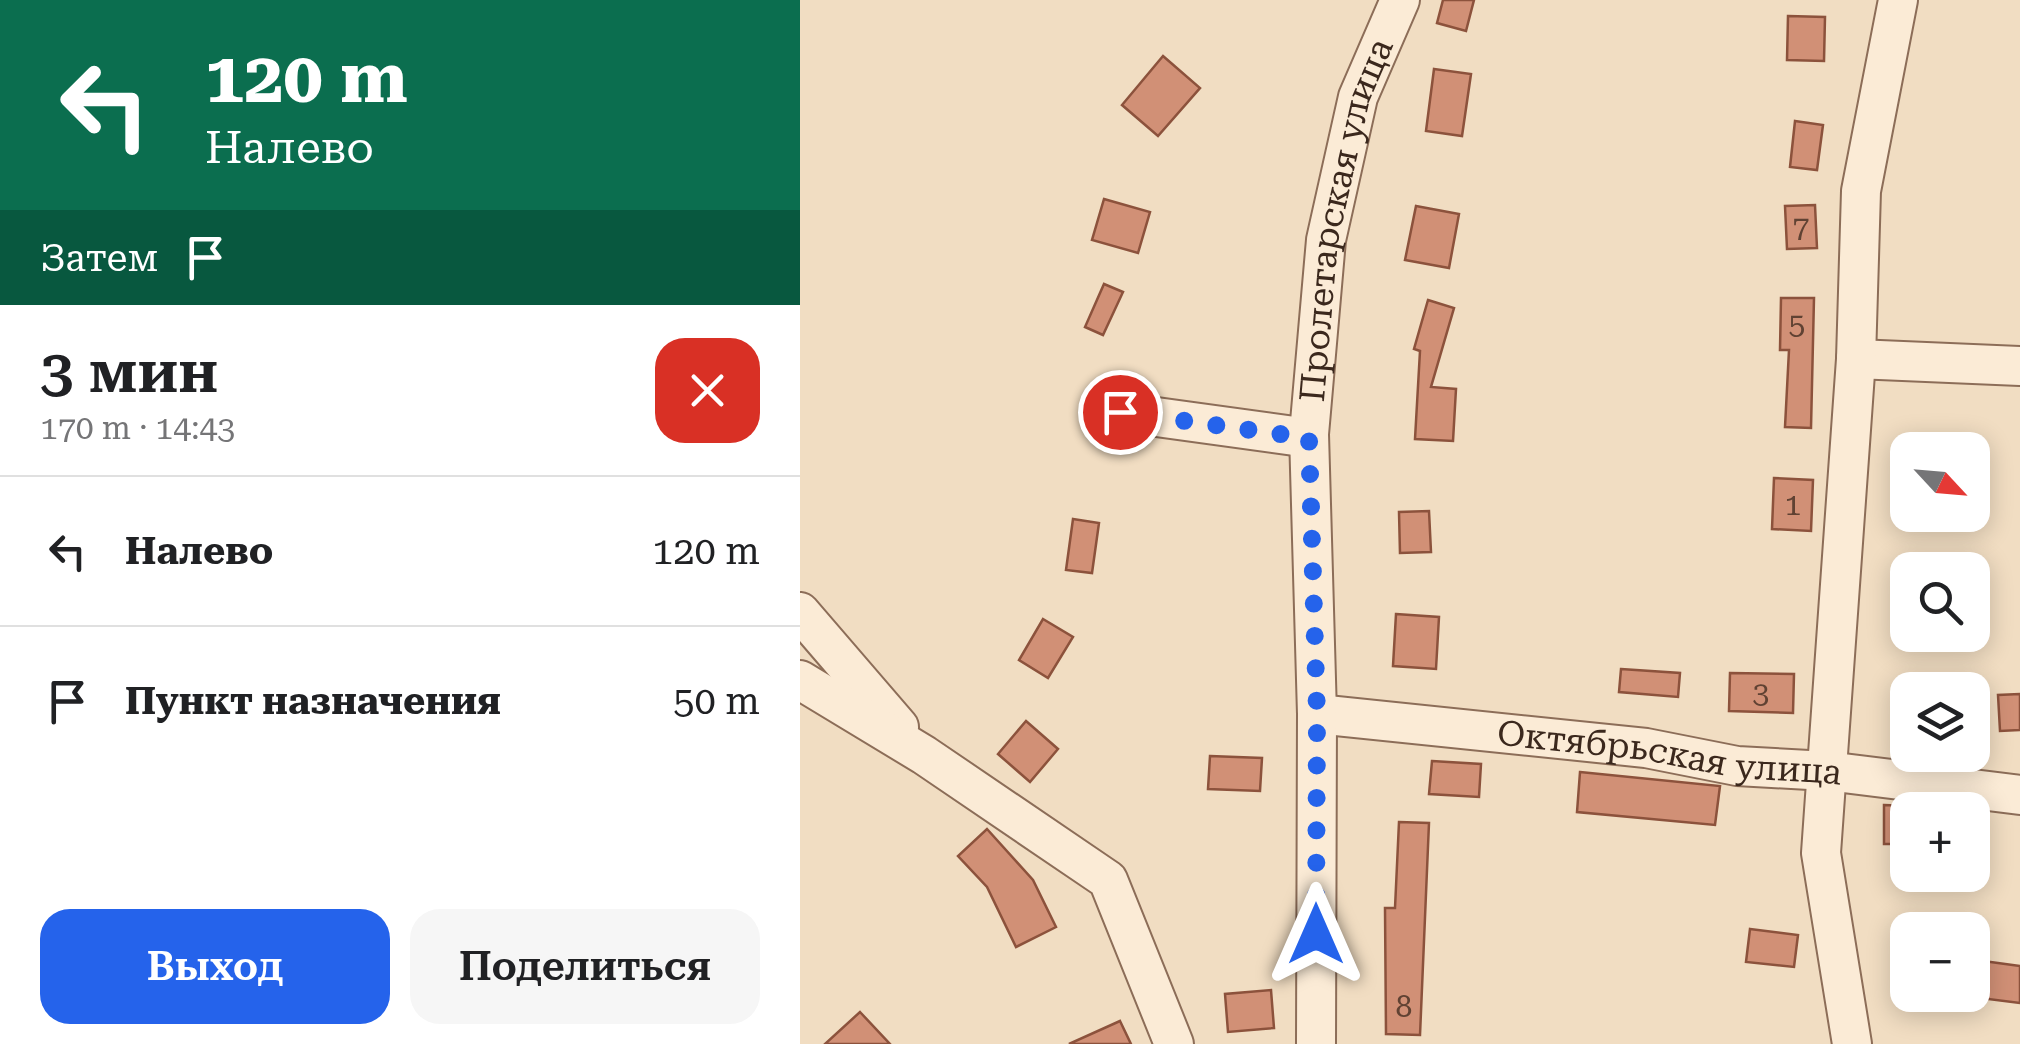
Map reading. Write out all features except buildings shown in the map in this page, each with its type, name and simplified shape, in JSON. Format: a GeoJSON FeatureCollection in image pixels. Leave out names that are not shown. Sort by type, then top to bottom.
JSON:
{"type":"FeatureCollection","features":[{"type":"Feature","properties":{"kind":"street","name":"Пролетарская улица"},"geometry":{"type":"LineString","coordinates":[[1316,1044],[1317,714],[1309,438],[1326,240],[1358,97],[1400,0]]}},
{"type":"Feature","properties":{"kind":"street"},"geometry":{"type":"LineString","coordinates":[[1852,1044],[1821,854],[1856,359],[1861,191],[1898,0]]}},
{"type":"Feature","properties":{"kind":"street"},"geometry":{"type":"LineString","coordinates":[[1856,359],[2020,366]]}},
{"type":"Feature","properties":{"kind":"street"},"geometry":{"type":"LineString","coordinates":[[1120,412],[1309,438]]}},
{"type":"Feature","properties":{"kind":"street"},"geometry":{"type":"LineString","coordinates":[[800,612],[924,755]]}},
{"type":"Feature","properties":{"kind":"street"},"geometry":{"type":"LineString","coordinates":[[800,680],[924,755],[1108,880],[1174,1044]]}},
{"type":"Feature","properties":{"kind":"street","name":"Октябрьская улица"},"geometry":{"type":"LineString","coordinates":[[1317,714],[1646,748],[1737,766],[1826,771],[2020,795]]}},
{"type":"Feature","properties":{"kind":"route"},"geometry":{"type":"LineString","coordinates":[[1120,412],[1309,438],[1317,714],[1316,934]]}}]}
